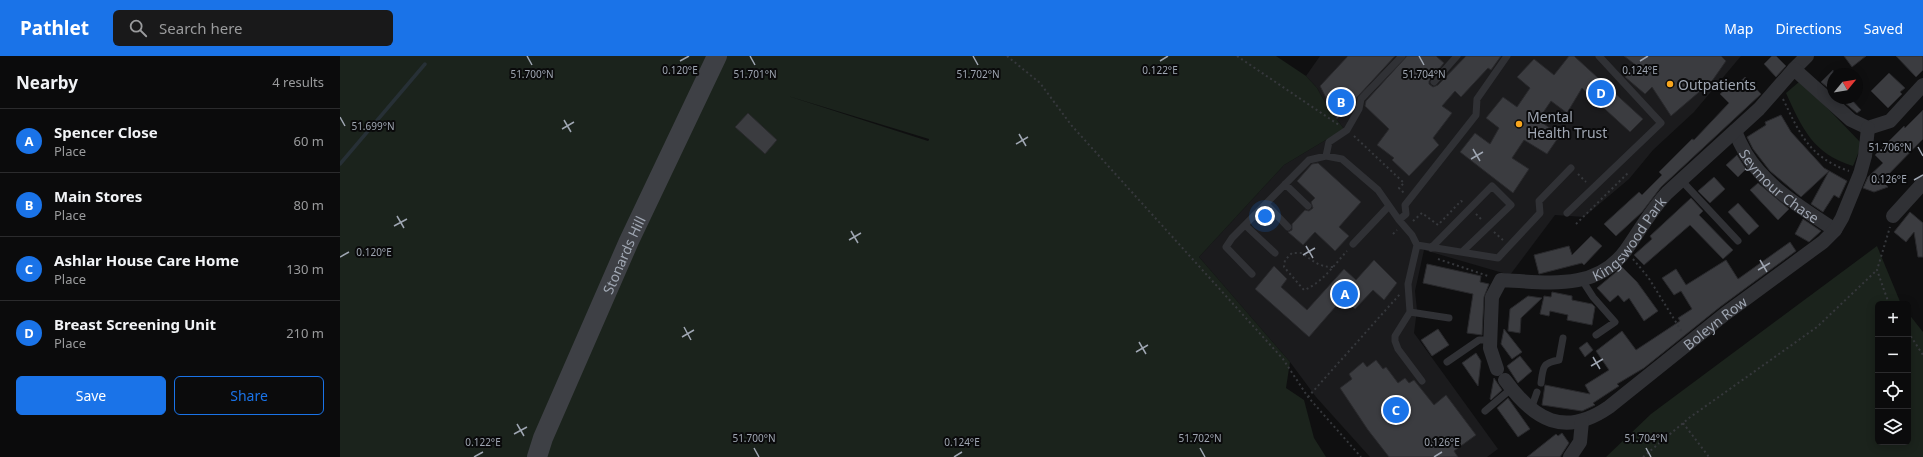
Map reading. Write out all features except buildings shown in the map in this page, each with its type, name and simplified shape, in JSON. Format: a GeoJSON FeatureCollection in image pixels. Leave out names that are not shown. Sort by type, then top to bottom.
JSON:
{"type":"FeatureCollection","features":[{"type":"Feature","properties":{"kind":"street","name":"Stonards Hill"},"geometry":{"type":"LineString","coordinates":[[537,457],[542,438],[629,241],[717,56]]}},
{"type":"Feature","properties":{"kind":"street","name":"Kingswood Park"},"geometry":{"type":"LineString","coordinates":[[1501,280],[1548,283],[1582,280],[1598,275],[1625,250],[1654,206],[1759,109],[1807,56]]}},
{"type":"Feature","properties":{"kind":"street"},"geometry":{"type":"LineString","coordinates":[[1794,70],[1851,120],[1868,128],[1890,121],[1923,86]]}},
{"type":"Feature","properties":{"kind":"street","name":"Boleyn Row"},"geometry":{"type":"LineString","coordinates":[[1508,385],[1531,409],[1548,420],[1569,423],[1582,421],[1598,415],[1725,314],[1823,242],[1835,230],[1842,218],[1860,174],[1865,156],[1868,128]]}},
{"type":"Feature","properties":{"kind":"street","name":"Seymour Chase"},"geometry":{"type":"LineString","coordinates":[[1735,131],[1746,155],[1768,181],[1802,208],[1835,230]]}},
{"type":"Feature","properties":{"kind":"street"},"geometry":{"type":"LineString","coordinates":[[1893,216],[1923,183]]}},
{"type":"Feature","properties":{"kind":"street"},"geometry":{"type":"LineString","coordinates":[[1497,369],[1490,348],[1490,340],[1492,298],[1501,280]]}},
{"type":"Feature","properties":{"kind":"street"},"geometry":{"type":"LineString","coordinates":[[1570,457],[1580,442],[1582,421]]}},
{"type":"Feature","properties":{"kind":"lane"},"geometry":{"type":"LineString","coordinates":[[1326,156],[1329,142],[1347,130],[1359,109],[1362,99],[1402,56]]}},
{"type":"Feature","properties":{"kind":"lane"},"geometry":{"type":"LineString","coordinates":[[1434,82],[1457,56]]}},
{"type":"Feature","properties":{"kind":"lane"},"geometry":{"type":"LineString","coordinates":[[1399,220],[1406,214],[1405,205],[1476,115],[1477,99],[1508,56]]}},
{"type":"Feature","properties":{"kind":"lane"},"geometry":{"type":"LineString","coordinates":[[1568,213],[1661,123],[1599,56]]}},
{"type":"Feature","properties":{"kind":"lane"},"geometry":{"type":"LineString","coordinates":[[1252,274],[1226,247],[1245,225],[1309,160],[1326,156],[1342,159],[1378,190],[1399,220],[1412,235],[1417,245],[1408,284],[1410,312],[1395,332],[1395,341],[1398,349],[1412,364],[1422,382]]}},
{"type":"Feature","properties":{"kind":"lane"},"geometry":{"type":"LineString","coordinates":[[1417,245],[1498,258],[1540,213],[1539,201],[1571,168]]}},
{"type":"Feature","properties":{"kind":"lane"},"geometry":{"type":"LineString","coordinates":[[1681,180],[1738,240]]}},
{"type":"Feature","properties":{"kind":"lane"},"geometry":{"type":"LineString","coordinates":[[1285,184],[1308,206]]}},
{"type":"Feature","properties":{"kind":"lane"},"geometry":{"type":"LineString","coordinates":[[1432,248],[1492,186],[1511,205],[1462,252]]}},
{"type":"Feature","properties":{"kind":"lane"},"geometry":{"type":"LineString","coordinates":[[1266,204],[1288,227]]}},
{"type":"Feature","properties":{"kind":"lane"},"geometry":{"type":"LineString","coordinates":[[1353,244],[1389,206]]}},
{"type":"Feature","properties":{"kind":"lane"},"geometry":{"type":"LineString","coordinates":[[1245,225],[1275,253]]}},
{"type":"Feature","properties":{"kind":"lane"},"geometry":{"type":"LineString","coordinates":[[1582,280],[1593,297],[1615,322],[1596,335]]}},
{"type":"Feature","properties":{"kind":"lane"},"geometry":{"type":"LineString","coordinates":[[1410,312],[1449,318]]}},
{"type":"Feature","properties":{"kind":"lane"},"geometry":{"type":"LineString","coordinates":[[1541,383],[1543,369],[1548,362],[1559,360],[1563,338]]}},
{"type":"Feature","properties":{"kind":"lane"},"geometry":{"type":"LineString","coordinates":[[1447,362],[1479,340],[1490,340]]}},
{"type":"Feature","properties":{"kind":"lane"},"geometry":{"type":"LineString","coordinates":[[1485,411],[1508,385]]}},
{"type":"Feature","properties":{"kind":"lane"},"geometry":{"type":"LineString","coordinates":[[1531,409],[1537,392]]}},
{"type":"Feature","properties":{"kind":"path"},"geometry":{"type":"LineString","coordinates":[[1007,56],[1040,83],[1077,132],[1283,359],[1308,397],[1361,457]]}},
{"type":"Feature","properties":{"kind":"path"},"geometry":{"type":"LineString","coordinates":[[1778,87],[1793,123],[1815,152],[1843,169],[1860,174]]}},
{"type":"Feature","properties":{"kind":"path"},"geometry":{"type":"LineString","coordinates":[[1571,168],[1603,198]]}},
{"type":"Feature","properties":{"kind":"path"},"geometry":{"type":"LineString","coordinates":[[1576,224],[1629,172]]}},
{"type":"Feature","properties":{"kind":"path"},"geometry":{"type":"LineString","coordinates":[[1643,457],[1683,423],[1817,327],[1878,270],[1893,216]]}},
{"type":"Feature","properties":{"kind":"path"},"geometry":{"type":"LineString","coordinates":[[1333,267],[1324,267],[1316,264],[1302,253],[1292,253],[1286,260],[1284,267],[1304,290],[1316,286],[1333,267],[1353,244]]}},
{"type":"Feature","properties":{"kind":"path"},"geometry":{"type":"LineString","coordinates":[[1625,250],[1648,277],[1688,344]]}},
{"type":"Feature","properties":{"kind":"path"},"geometry":{"type":"LineString","coordinates":[[1438,259],[1501,280]]}},
{"type":"Feature","properties":{"kind":"path"},"geometry":{"type":"LineString","coordinates":[[1878,270],[1888,301]]}},
{"type":"Feature","properties":{"kind":"path"},"geometry":{"type":"LineString","coordinates":[[1308,397],[1408,284]]}},
{"type":"Feature","properties":{"kind":"path"},"geometry":{"type":"LineString","coordinates":[[1911,337],[1923,355]]}},
{"type":"Feature","properties":{"kind":"path"},"geometry":{"type":"LineString","coordinates":[[1683,423],[1710,457]]}},
{"type":"Feature","properties":{"kind":"shaded area"},"geometry":{"type":"Polygon","coordinates":[[[340,56],[710,56],[528,457],[340,457],[340,56]]]}},
{"type":"Feature","properties":{"kind":"shaded area"},"geometry":{"type":"Polygon","coordinates":[[[719,56],[1276,56],[1306,76],[1317,88],[1327,106],[1344,129],[1284,165],[1199,257],[1290,362],[1286,388],[1304,400],[1314,438],[1326,457],[541,457],[719,56]],[[788,96],[928,141],[929,139],[788,96]]]}},
{"type":"Feature","properties":{"kind":"shaded area"},"geometry":{"type":"Polygon","coordinates":[[[1320,56],[1741,56],[1694,112],[1653,150],[1629,179],[1584,217],[1555,215],[1510,275],[1424,250],[1415,291],[1417,310],[1414,333],[1498,449],[1487,457],[1370,457],[1316,397],[1290,362],[1199,257],[1284,165],[1344,129],[1327,106],[1317,88],[1306,76],[1320,56]]]}},
{"type":"Feature","properties":{"kind":"shaded area"},"geometry":{"type":"Polygon","coordinates":[[[1799,82],[1807,87],[1862,144],[1853,166],[1839,161],[1828,154],[1818,147],[1810,138],[1786,93],[1799,82]]]}},
{"type":"Feature","properties":{"kind":"shaded area"},"geometry":{"type":"Polygon","coordinates":[[[1877,246],[1900,301],[1875,301],[1875,445],[1911,445],[1911,317],[1923,332],[1923,457],[1606,457],[1651,414],[1877,246]]]}},
{"type":"Feature","properties":{"kind":"waterway"},"geometry":{"type":"LineString","coordinates":[[340,164],[425,64]]}},
{"type":"Feature","properties":{"kind":"place","name":"Outpatients"},"geometry":{"type":"Point","coordinates":[1670,84]}},
{"type":"Feature","properties":{"kind":"place","name":"Breast Screening Unit"},"geometry":{"type":"Point","coordinates":[1601,93]}},
{"type":"Feature","properties":{"kind":"place","name":"Main Stores"},"geometry":{"type":"Point","coordinates":[1341,102]}},
{"type":"Feature","properties":{"kind":"place","name":"Mental Health Trust"},"geometry":{"type":"Point","coordinates":[1519,124]}},
{"type":"Feature","properties":{"kind":"place","name":"Spencer Close"},"geometry":{"type":"Point","coordinates":[1345,294]}},
{"type":"Feature","properties":{"kind":"place","name":"Ashlar House Care Home"},"geometry":{"type":"Point","coordinates":[1396,410]}}]}
